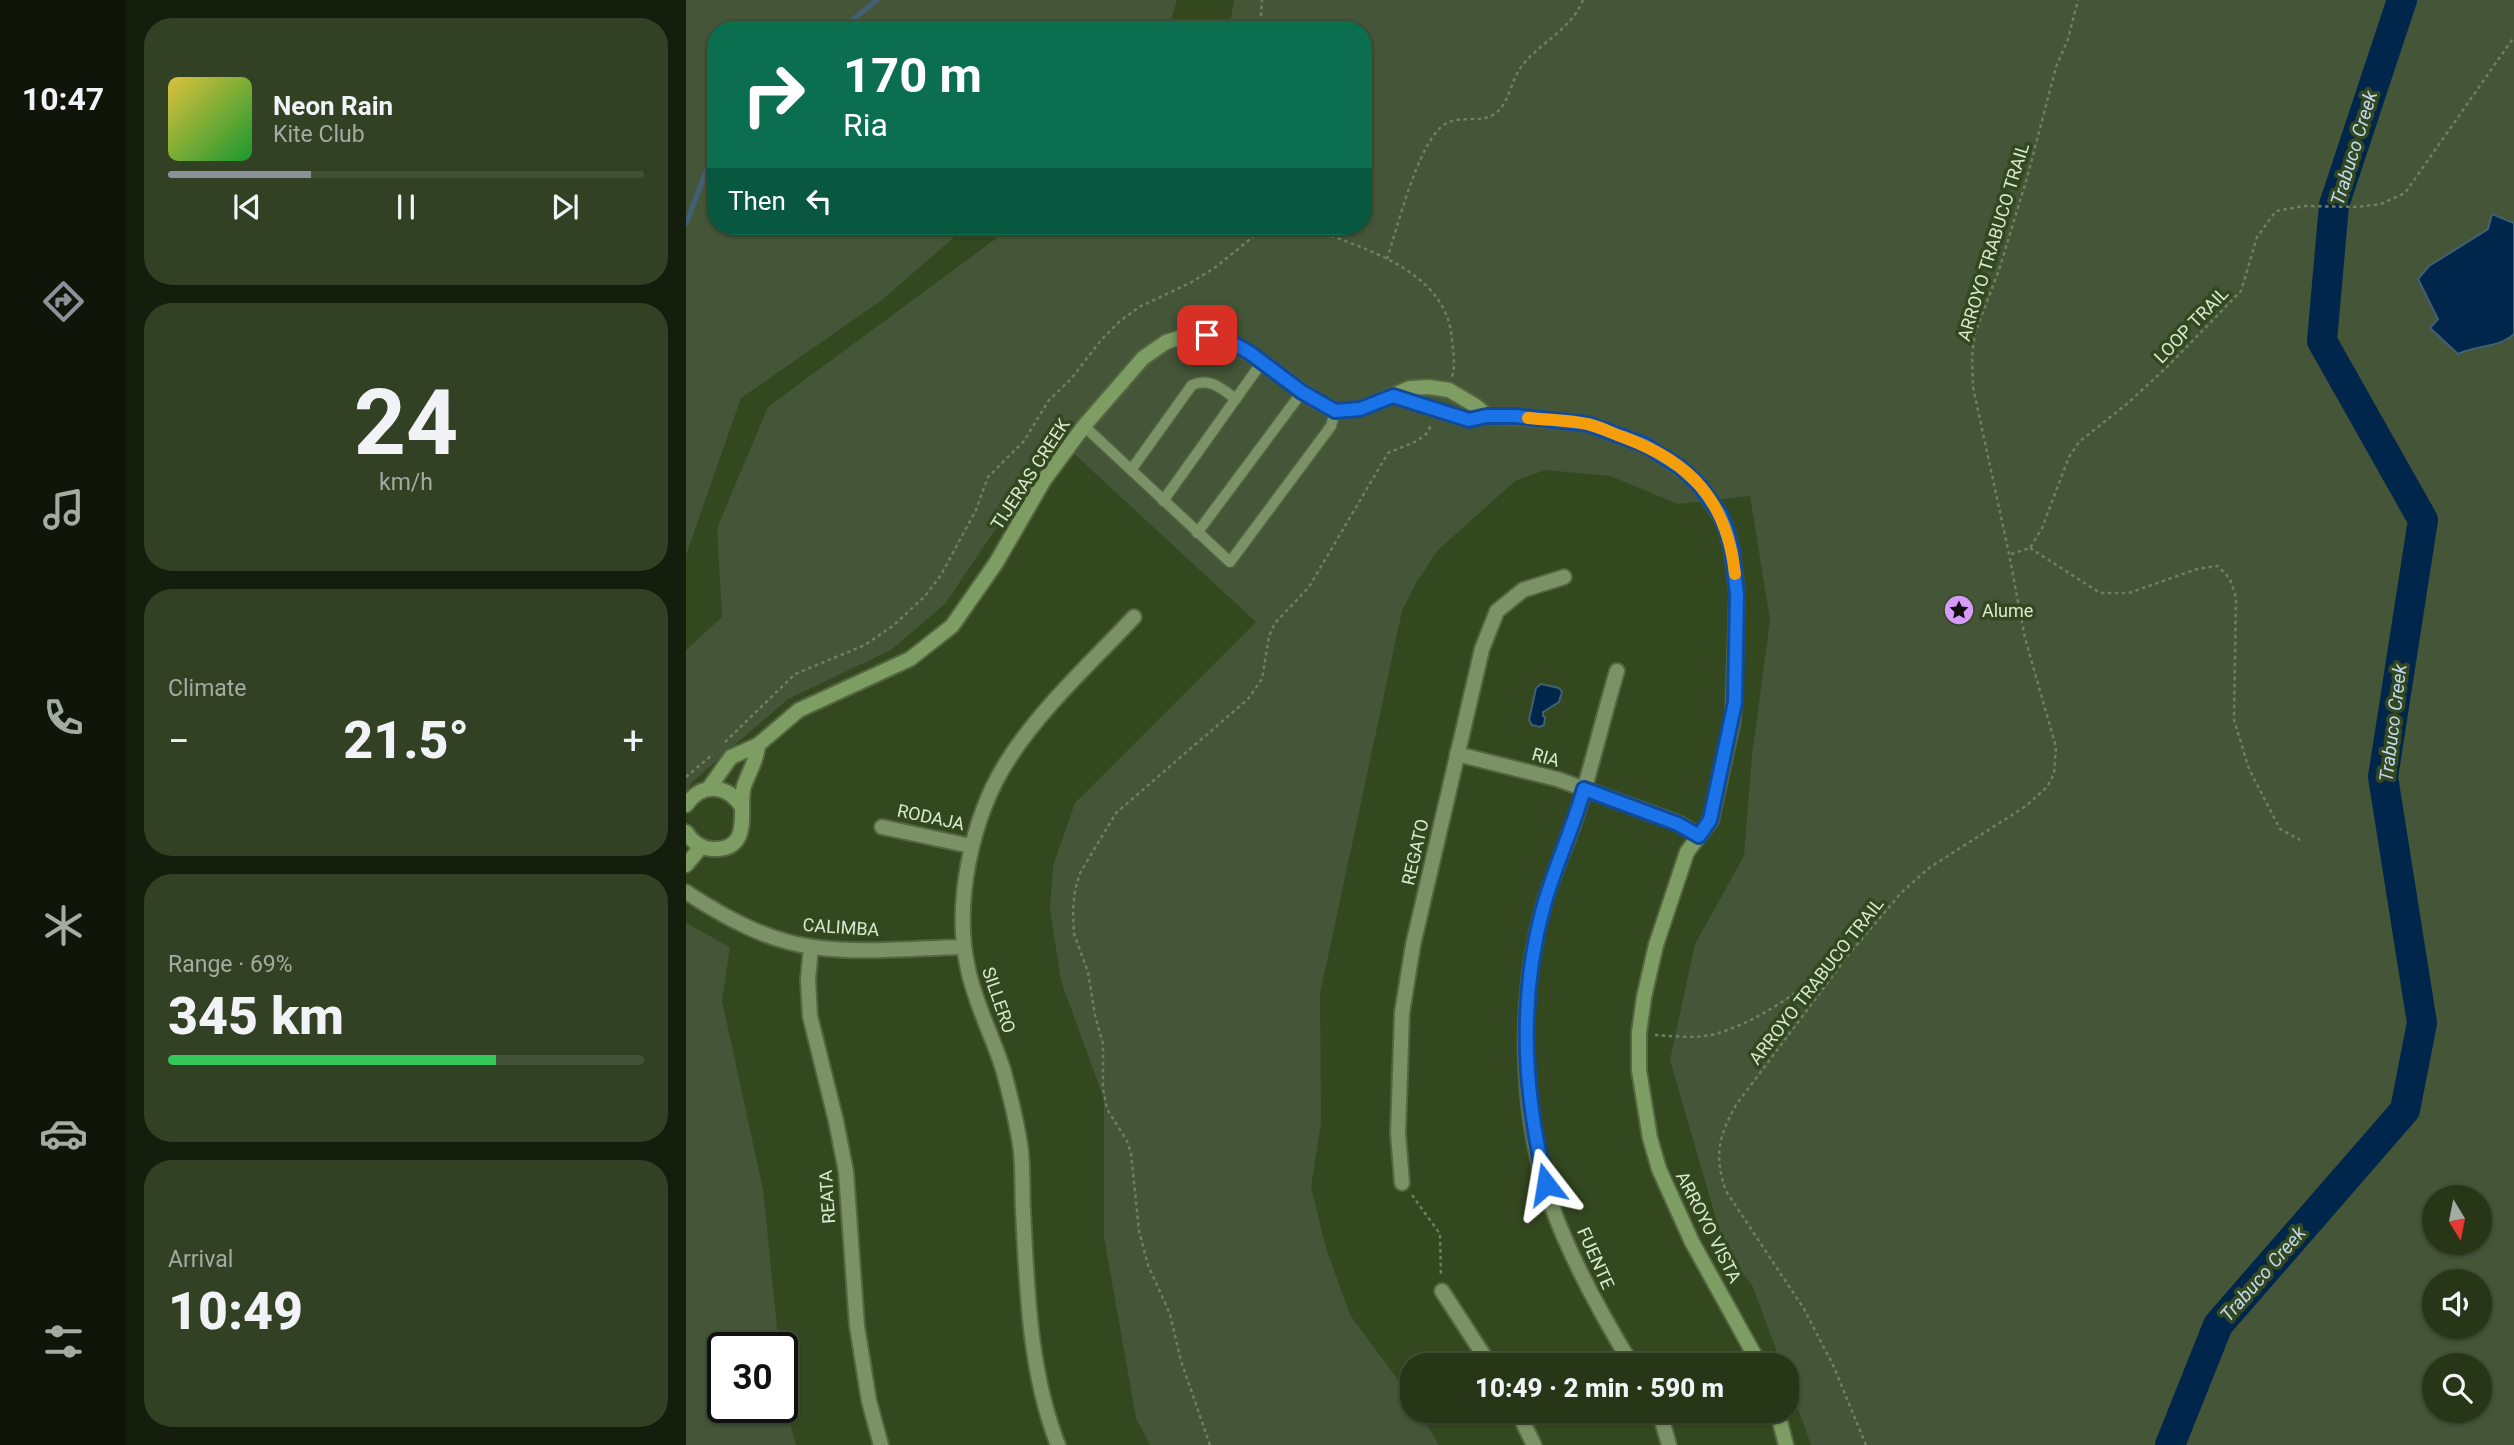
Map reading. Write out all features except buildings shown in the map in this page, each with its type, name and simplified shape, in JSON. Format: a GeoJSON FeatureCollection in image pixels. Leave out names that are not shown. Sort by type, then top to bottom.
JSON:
{"type":"FeatureCollection","features":[{"type":"Feature","properties":{"kind":"street","name":"TIJERAS CREEK"},"geometry":{"type":"LineString","coordinates":[[686,805],[691,797],[709,788],[731,757],[758,745],[799,710],[910,659],[952,626],[996,563],[1044,480],[1084,426],[1143,358],[1166,342],[1192,334],[1222,337],[1302,392],[1335,411]]}},
{"type":"Feature","properties":{"kind":"street"},"geometry":{"type":"LineString","coordinates":[[1335,411],[1360,409],[1410,388],[1429,387],[1449,390],[1487,416]]}},
{"type":"Feature","properties":{"kind":"street"},"geometry":{"type":"LineString","coordinates":[[1393,396],[1469,420],[1487,416]]}},
{"type":"Feature","properties":{"kind":"street","name":"ARROYO VISTA"},"geometry":{"type":"LineString","coordinates":[[1487,416],[1515,416],[1588,424],[1645,445],[1681,468],[1700,486],[1720,514],[1732,551],[1737,594],[1735,702],[1710,820],[1687,852],[1656,945],[1639,1034],[1642,1099],[1659,1169],[1692,1242],[1752,1353]]}},
{"type":"Feature","properties":{"kind":"street","name":"REGATO"},"geometry":{"type":"LineString","coordinates":[[1402,1183],[1398,1133],[1402,1013],[1413,945],[1482,649],[1497,611],[1523,590],[1564,577]]}},
{"type":"Feature","properties":{"kind":"street","name":"SILLERO"},"geometry":{"type":"LineString","coordinates":[[1058,1445],[1040,1382],[1029,1314],[1021,1152],[1003,1069],[978,1005],[963,947],[963,910],[971,846],[1007,761],[1037,722],[1135,617]]}},
{"type":"Feature","properties":{"kind":"street","name":"FUENTE"},"geometry":{"type":"LineString","coordinates":[[1617,671],[1584,789],[1544,905],[1532,960],[1527,1012],[1527,1085],[1536,1146],[1551,1203],[1595,1302],[1625,1353]]}},
{"type":"Feature","properties":{"kind":"street"},"geometry":{"type":"LineString","coordinates":[[686,832],[701,846],[719,849],[735,840],[743,825],[743,788],[757,758],[758,745]]}},
{"type":"Feature","properties":{"kind":"street","name":"RIA"},"geometry":{"type":"LineString","coordinates":[[1457,754],[1584,789],[1678,824],[1699,836]]}},
{"type":"Feature","properties":{"kind":"street"},"geometry":{"type":"LineString","coordinates":[[709,788],[728,792],[741,807]]}},
{"type":"Feature","properties":{"kind":"street","name":"RODAJA"},"geometry":{"type":"LineString","coordinates":[[882,827],[971,846]]}},
{"type":"Feature","properties":{"kind":"street"},"geometry":{"type":"LineString","coordinates":[[686,866],[701,846]]}},
{"type":"Feature","properties":{"kind":"street","name":"CALIMBA"},"geometry":{"type":"LineString","coordinates":[[686,892],[730,920],[781,940],[811,947],[849,950],[963,947]]}},
{"type":"Feature","properties":{"kind":"street","name":"REATA"},"geometry":{"type":"LineString","coordinates":[[811,947],[808,980],[810,1016],[846,1172],[857,1326],[881,1445]]}},
{"type":"Feature","properties":{"kind":"street"},"geometry":{"type":"LineString","coordinates":[[1442,1291],[1482,1353]]}},
{"type":"Feature","properties":{"kind":"street"},"geometry":{"type":"LineString","coordinates":[[1523,1423],[1534,1445]]}},
{"type":"Feature","properties":{"kind":"street"},"geometry":{"type":"LineString","coordinates":[[1663,1423],[1669,1445]]}},
{"type":"Feature","properties":{"kind":"street"},"geometry":{"type":"LineString","coordinates":[[1780,1423],[1786,1445]]}},
{"type":"Feature","properties":{"kind":"lane"},"geometry":{"type":"LineString","coordinates":[[1164,501],[1262,362]]}},
{"type":"Feature","properties":{"kind":"lane"},"geometry":{"type":"LineString","coordinates":[[1131,470],[1192,385],[1210,382],[1236,399]]}},
{"type":"Feature","properties":{"kind":"lane"},"geometry":{"type":"LineString","coordinates":[[1197,533],[1302,392]]}},
{"type":"Feature","properties":{"kind":"lane"},"geometry":{"type":"LineString","coordinates":[[1084,426],[1230,562],[1331,426],[1335,411]]}},
{"type":"Feature","properties":{"kind":"path"},"geometry":{"type":"LineString","coordinates":[[1261,21],[1262,0]]}},
{"type":"Feature","properties":{"kind":"path"},"geometry":{"type":"LineString","coordinates":[[1387,259],[1417,170],[1435,133],[1441,126],[1456,119],[1483,118],[1498,112],[1523,63],[1564,29],[1576,15],[1583,0]]}},
{"type":"Feature","properties":{"kind":"path","name":"ARROYO TRABUCO TRAIL"},"geometry":{"type":"LineString","coordinates":[[1867,1445],[1804,1309],[1726,1191],[1719,1171],[1718,1149],[1724,1126],[1736,1105],[1849,954],[1911,884],[1929,869],[2026,807],[2047,788],[2054,774],[2056,747],[2025,638],[1973,387],[1975,333],[1999,270],[2056,67],[2068,39],[2078,0]]}},
{"type":"Feature","properties":{"kind":"path","name":"LOOP TRAIL"},"geometry":{"type":"LineString","coordinates":[[2030,548],[2042,528],[2069,457],[2079,442],[2128,403],[2168,366],[2241,291],[2257,237],[2276,211],[2305,206],[2357,207],[2381,204],[2405,193],[2514,37]]}},
{"type":"Feature","properties":{"kind":"path"},"geometry":{"type":"LineString","coordinates":[[686,776],[703,764],[795,674],[865,645],[894,625],[942,575],[976,510],[988,477],[1024,441],[1049,400],[1071,379],[1102,339],[1119,321],[1139,307],[1190,283],[1216,267],[1256,235]]}},
{"type":"Feature","properties":{"kind":"path"},"geometry":{"type":"LineString","coordinates":[[1327,235],[1387,259],[1411,272],[1427,287],[1449,318],[1455,357],[1449,390]]}},
{"type":"Feature","properties":{"kind":"path"},"geometry":{"type":"LineString","coordinates":[[1210,1445],[1181,1361],[1170,1314],[1148,1265],[1139,1231],[1131,1153],[1127,1140],[1107,1109],[1103,1090],[1103,1044],[1088,972],[1074,934],[1075,890],[1080,873],[1116,813],[1248,699],[1257,688],[1265,670],[1269,636],[1275,623],[1309,587],[1388,453],[1417,441],[1426,434],[1439,410]]}},
{"type":"Feature","properties":{"kind":"path"},"geometry":{"type":"LineString","coordinates":[[2009,554],[2030,548],[2100,593],[2129,593],[2197,569],[2218,566],[2230,579],[2236,597],[2234,720],[2249,769],[2280,829],[2300,840]]}},
{"type":"Feature","properties":{"kind":"path"},"geometry":{"type":"LineString","coordinates":[[1639,1034],[1683,1037],[1713,1034],[1761,1016],[1849,954]]}},
{"type":"Feature","properties":{"kind":"path"},"geometry":{"type":"LineString","coordinates":[[1402,1183],[1440,1234],[1442,1291]]}},
{"type":"Feature","properties":{"kind":"green space"},"geometry":{"type":"Polygon","coordinates":[[[686,0],[1177,0],[1171,21],[707,21],[707,235],[957,235],[882,300],[741,398],[686,555],[686,0]]]}},
{"type":"Feature","properties":{"kind":"green space"},"geometry":{"type":"Polygon","coordinates":[[[1234,0],[2514,0],[2514,223],[2491,228],[2478,235],[2418,279],[2438,320],[2430,328],[2468,348],[2507,341],[2514,334],[2514,1445],[1811,1445],[1799,1412],[1799,1353],[1778,1353],[1752,1285],[1726,1253],[1670,1060],[1695,944],[1744,856],[1752,756],[1770,620],[1750,496],[1678,504],[1610,476],[1545,470],[1515,481],[1438,550],[1416,583],[1402,611],[1320,994],[1321,1123],[1311,1187],[1326,1248],[1350,1315],[1400,1383],[1400,1423],[1425,1423],[1439,1445],[1150,1445],[1136,1418],[1104,1237],[1104,1099],[1061,981],[1050,909],[1053,866],[1075,803],[1256,622],[1057,438],[945,604],[891,650],[788,699],[691,783],[686,797],[686,650],[722,617],[717,528],[768,407],[1001,235],[1372,235],[1372,21],[1230,21],[1234,0]]]}},
{"type":"Feature","properties":{"kind":"green space"},"geometry":{"type":"Polygon","coordinates":[[[686,923],[730,947],[722,1001],[763,1189],[777,1332],[707,1332],[707,1423],[790,1423],[796,1445],[686,1445],[686,923]]]}},
{"type":"Feature","properties":{"kind":"water"},"geometry":{"type":"Polygon","coordinates":[[[2492,214],[2514,223],[2514,334],[2502,342],[2458,354],[2430,328],[2438,319],[2418,279],[2429,266],[2488,229],[2492,214]]]}},
{"type":"Feature","properties":{"kind":"water"},"geometry":{"type":"Polygon","coordinates":[[[1541,684],[1559,688],[1562,692],[1559,702],[1543,712],[1544,725],[1540,727],[1532,725],[1529,720],[1536,688],[1541,684]]]}},
{"type":"Feature","properties":{"kind":"waterway","name":"TIJERAS CREEK"},"geometry":{"type":"LineString","coordinates":[[851,21],[877,0]]}},
{"type":"Feature","properties":{"kind":"waterway","name":"Trabuco Creek"},"geometry":{"type":"LineString","coordinates":[[2170,1445],[2218,1325],[2405,1110],[2422,1023],[2383,777],[2423,520],[2322,341],[2334,205],[2402,0]]}},
{"type":"Feature","properties":{"kind":"waterway","name":"TIJERAS CREEK"},"geometry":{"type":"LineString","coordinates":[[686,224],[707,169]]}},
{"type":"Feature","properties":{"kind":"slow traffic"},"geometry":{"type":"LineString","coordinates":[[1528,418],[1588,424],[1645,445],[1681,468],[1706,493],[1720,514],[1732,551],[1735,574]]}},
{"type":"Feature","properties":{"kind":"place","name":"Alume"},"geometry":{"type":"Point","coordinates":[1959,610]}},
{"type":"Feature","properties":{"kind":"route"},"geometry":{"type":"LineString","coordinates":[[1207,335],[1222,337],[1250,353],[1302,392],[1335,411],[1360,409],[1393,396],[1469,420],[1487,416],[1515,416],[1588,424],[1645,445],[1681,468],[1700,486],[1720,514],[1727,531],[1737,594],[1735,702],[1710,820],[1699,836],[1678,824],[1584,789],[1544,905],[1532,960],[1526,1061],[1536,1146],[1546,1184]]}}]}
